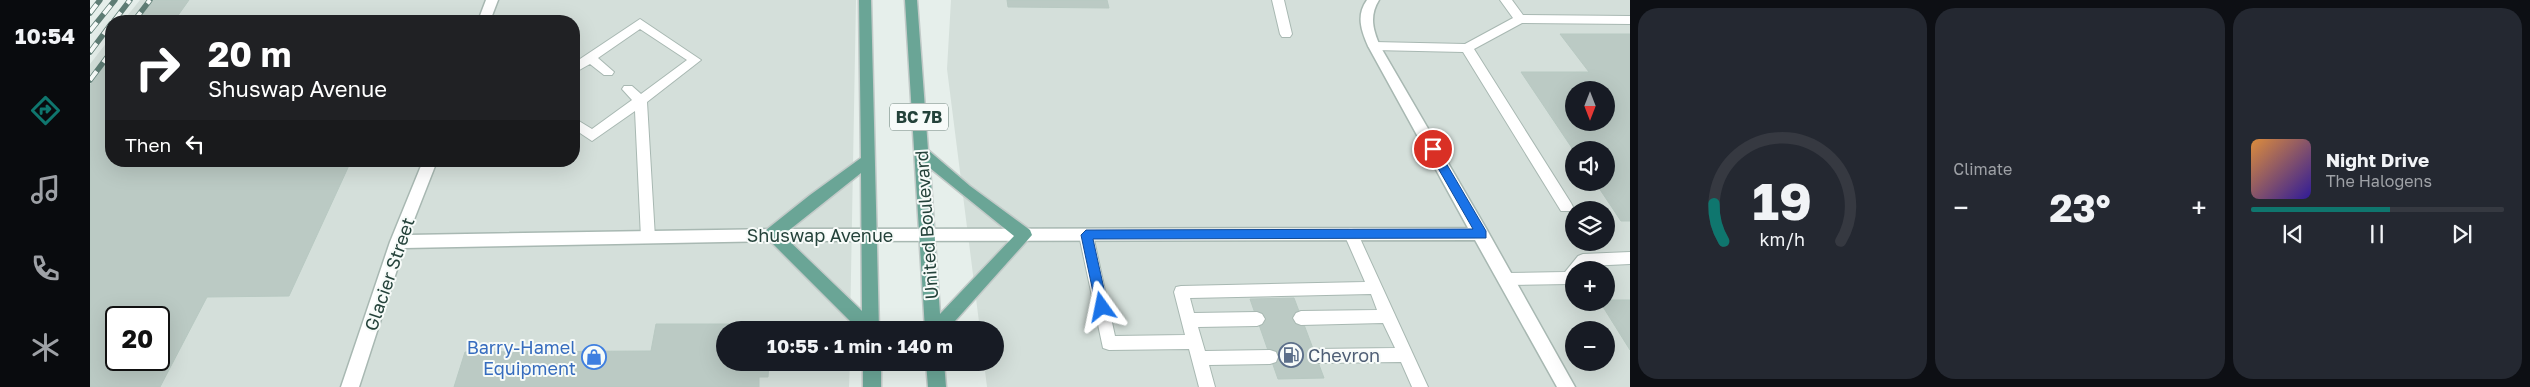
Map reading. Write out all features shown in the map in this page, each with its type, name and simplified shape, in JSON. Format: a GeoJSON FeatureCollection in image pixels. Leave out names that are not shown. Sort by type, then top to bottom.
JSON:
{"type":"FeatureCollection","features":[{"type":"Feature","properties":{"kind":"main road","name":"BC 7B"},"geometry":{"type":"LineString","coordinates":[[865,0],[871,321]]}},
{"type":"Feature","properties":{"kind":"main road","name":"United Boulevard"},"geometry":{"type":"LineString","coordinates":[[911,0],[925,234],[933,321]]}},
{"type":"Feature","properties":{"kind":"main road"},"geometry":{"type":"LineString","coordinates":[[921,152],[965,190],[1024,235],[943,321]]}},
{"type":"Feature","properties":{"kind":"main road"},"geometry":{"type":"LineString","coordinates":[[862,321],[824,282],[772,235],[815,199],[867,161]]}},
{"type":"Feature","properties":{"kind":"main road"},"geometry":{"type":"LineString","coordinates":[[872,371],[872,387]]}},
{"type":"Feature","properties":{"kind":"main road"},"geometry":{"type":"LineString","coordinates":[[935,371],[936,387]]}},
{"type":"Feature","properties":{"kind":"street"},"geometry":{"type":"LineString","coordinates":[[486,15],[492,0]]}},
{"type":"Feature","properties":{"kind":"street"},"geometry":{"type":"LineString","coordinates":[[1371,2],[1366,23],[1374,46],[1482,234],[1566,387]]}},
{"type":"Feature","properties":{"kind":"street","name":"Glacier Street"},"geometry":{"type":"LineString","coordinates":[[350,387],[398,242],[428,167]]}},
{"type":"Feature","properties":{"kind":"street","name":"Shuswap Avenue"},"geometry":{"type":"LineString","coordinates":[[398,242],[772,235],[1482,234]]}},
{"type":"Feature","properties":{"kind":"lane"},"geometry":{"type":"LineString","coordinates":[[1278,0],[1286,34]]}},
{"type":"Feature","properties":{"kind":"lane"},"geometry":{"type":"LineString","coordinates":[[1506,0],[1520,19]]}},
{"type":"Feature","properties":{"kind":"lane"},"geometry":{"type":"LineString","coordinates":[[1374,46],[1467,48],[1520,19],[1630,20]]}},
{"type":"Feature","properties":{"kind":"lane"},"geometry":{"type":"LineString","coordinates":[[580,65],[640,23],[695,60],[592,136],[580,127]]}},
{"type":"Feature","properties":{"kind":"lane"},"geometry":{"type":"LineString","coordinates":[[1467,48],[1565,204]]}},
{"type":"Feature","properties":{"kind":"lane"},"geometry":{"type":"LineString","coordinates":[[590,58],[608,72]]}},
{"type":"Feature","properties":{"kind":"lane"},"geometry":{"type":"LineString","coordinates":[[628,89],[641,101],[648,238]]}},
{"type":"Feature","properties":{"kind":"lane"},"geometry":{"type":"LineString","coordinates":[[1351,234],[1420,387]]}},
{"type":"Feature","properties":{"kind":"lane"},"geometry":{"type":"LineString","coordinates":[[1086,235],[1109,343],[1194,342]]}},
{"type":"Feature","properties":{"kind":"lane"},"geometry":{"type":"LineString","coordinates":[[1582,261],[1630,258]]}},
{"type":"Feature","properties":{"kind":"lane"},"geometry":{"type":"LineString","coordinates":[[1506,279],[1565,278]]}},
{"type":"Feature","properties":{"kind":"lane"},"geometry":{"type":"LineString","coordinates":[[1207,387],[1181,292],[1376,288]]}},
{"type":"Feature","properties":{"kind":"lane"},"geometry":{"type":"LineString","coordinates":[[1302,318],[1388,316]]}},
{"type":"Feature","properties":{"kind":"lane"},"geometry":{"type":"LineString","coordinates":[[1188,320],[1257,319]]}},
{"type":"Feature","properties":{"kind":"lane"},"geometry":{"type":"LineString","coordinates":[[1316,356],[1405,355]]}},
{"type":"Feature","properties":{"kind":"lane"},"geometry":{"type":"LineString","coordinates":[[1199,358],[1270,357]]}},
{"type":"Feature","properties":{"kind":"shaded area"},"geometry":{"type":"Polygon","coordinates":[[[140,0],[856,0],[850,321],[716,321],[716,371],[850,371],[849,387],[90,387],[90,64],[105,45],[105,167],[580,167],[580,15],[128,15],[140,0]]]}},
{"type":"Feature","properties":{"kind":"shaded area"},"geometry":{"type":"Polygon","coordinates":[[[951,0],[1630,0],[1630,387],[987,387],[985,371],[1004,371],[1004,321],[979,321],[947,69],[951,0]]]}},
{"type":"Feature","properties":{"kind":"building"},"geometry":{"type":"Polygon","coordinates":[[[154,0],[189,0],[178,15],[143,15],[154,0]]]}},
{"type":"Feature","properties":{"kind":"building"},"geometry":{"type":"Polygon","coordinates":[[[1007,0],[1107,0],[1109,8],[1008,7],[1007,0]]]}},
{"type":"Feature","properties":{"kind":"building"},"geometry":{"type":"Polygon","coordinates":[[[1560,34],[1630,34],[1630,221],[1621,221],[1615,212],[1615,201],[1608,201],[1601,191],[1615,191],[1615,141],[1567,141],[1521,72],[1589,72],[1560,34]]]}},
{"type":"Feature","properties":{"kind":"building"},"geometry":{"type":"Polygon","coordinates":[[[105,65],[105,167],[348,167],[289,296],[207,297],[170,368],[170,306],[105,306],[105,371],[168,371],[160,387],[90,387],[90,85],[105,65]]]}},
{"type":"Feature","properties":{"kind":"building"},"geometry":{"type":"Polygon","coordinates":[[[1294,298],[1324,378],[1278,379],[1250,299],[1294,298]]]}},
{"type":"Feature","properties":{"kind":"building"},"geometry":{"type":"Polygon","coordinates":[[[1615,300],[1630,300],[1630,350],[1615,326],[1615,321],[1612,321],[1606,311],[1615,311],[1615,300]]]}},
{"type":"Feature","properties":{"kind":"building","name":"Barry-Hamel Equipment"},"geometry":{"type":"Polygon","coordinates":[[[656,324],[716,324],[716,371],[768,371],[768,377],[759,377],[759,387],[454,387],[465,352],[651,351],[656,324]]]}},
{"type":"Feature","properties":{"kind":"railway"},"geometry":{"type":"LineString","coordinates":[[90,13],[100,0]]}},
{"type":"Feature","properties":{"kind":"railway"},"geometry":{"type":"LineString","coordinates":[[90,31],[115,0]]}},
{"type":"Feature","properties":{"kind":"railway"},"geometry":{"type":"LineString","coordinates":[[119,15],[130,0]]}},
{"type":"Feature","properties":{"kind":"railway"},"geometry":{"type":"LineString","coordinates":[[139,15],[150,0]]}},
{"type":"Feature","properties":{"kind":"railway"},"geometry":{"type":"LineString","coordinates":[[90,52],[105,32]]}},
{"type":"Feature","properties":{"kind":"railway"},"geometry":{"type":"LineString","coordinates":[[90,80],[105,60]]}},
{"type":"Feature","properties":{"kind":"place","name":"Chevron"},"geometry":{"type":"Point","coordinates":[1291,355]}},
{"type":"Feature","properties":{"kind":"place","name":"Barry-Hamel Equipment"},"geometry":{"type":"Point","coordinates":[594,357]}},
{"type":"Feature","properties":{"kind":"route"},"geometry":{"type":"LineString","coordinates":[[1102,307],[1086,235],[1482,234],[1433,149]]}}]}
